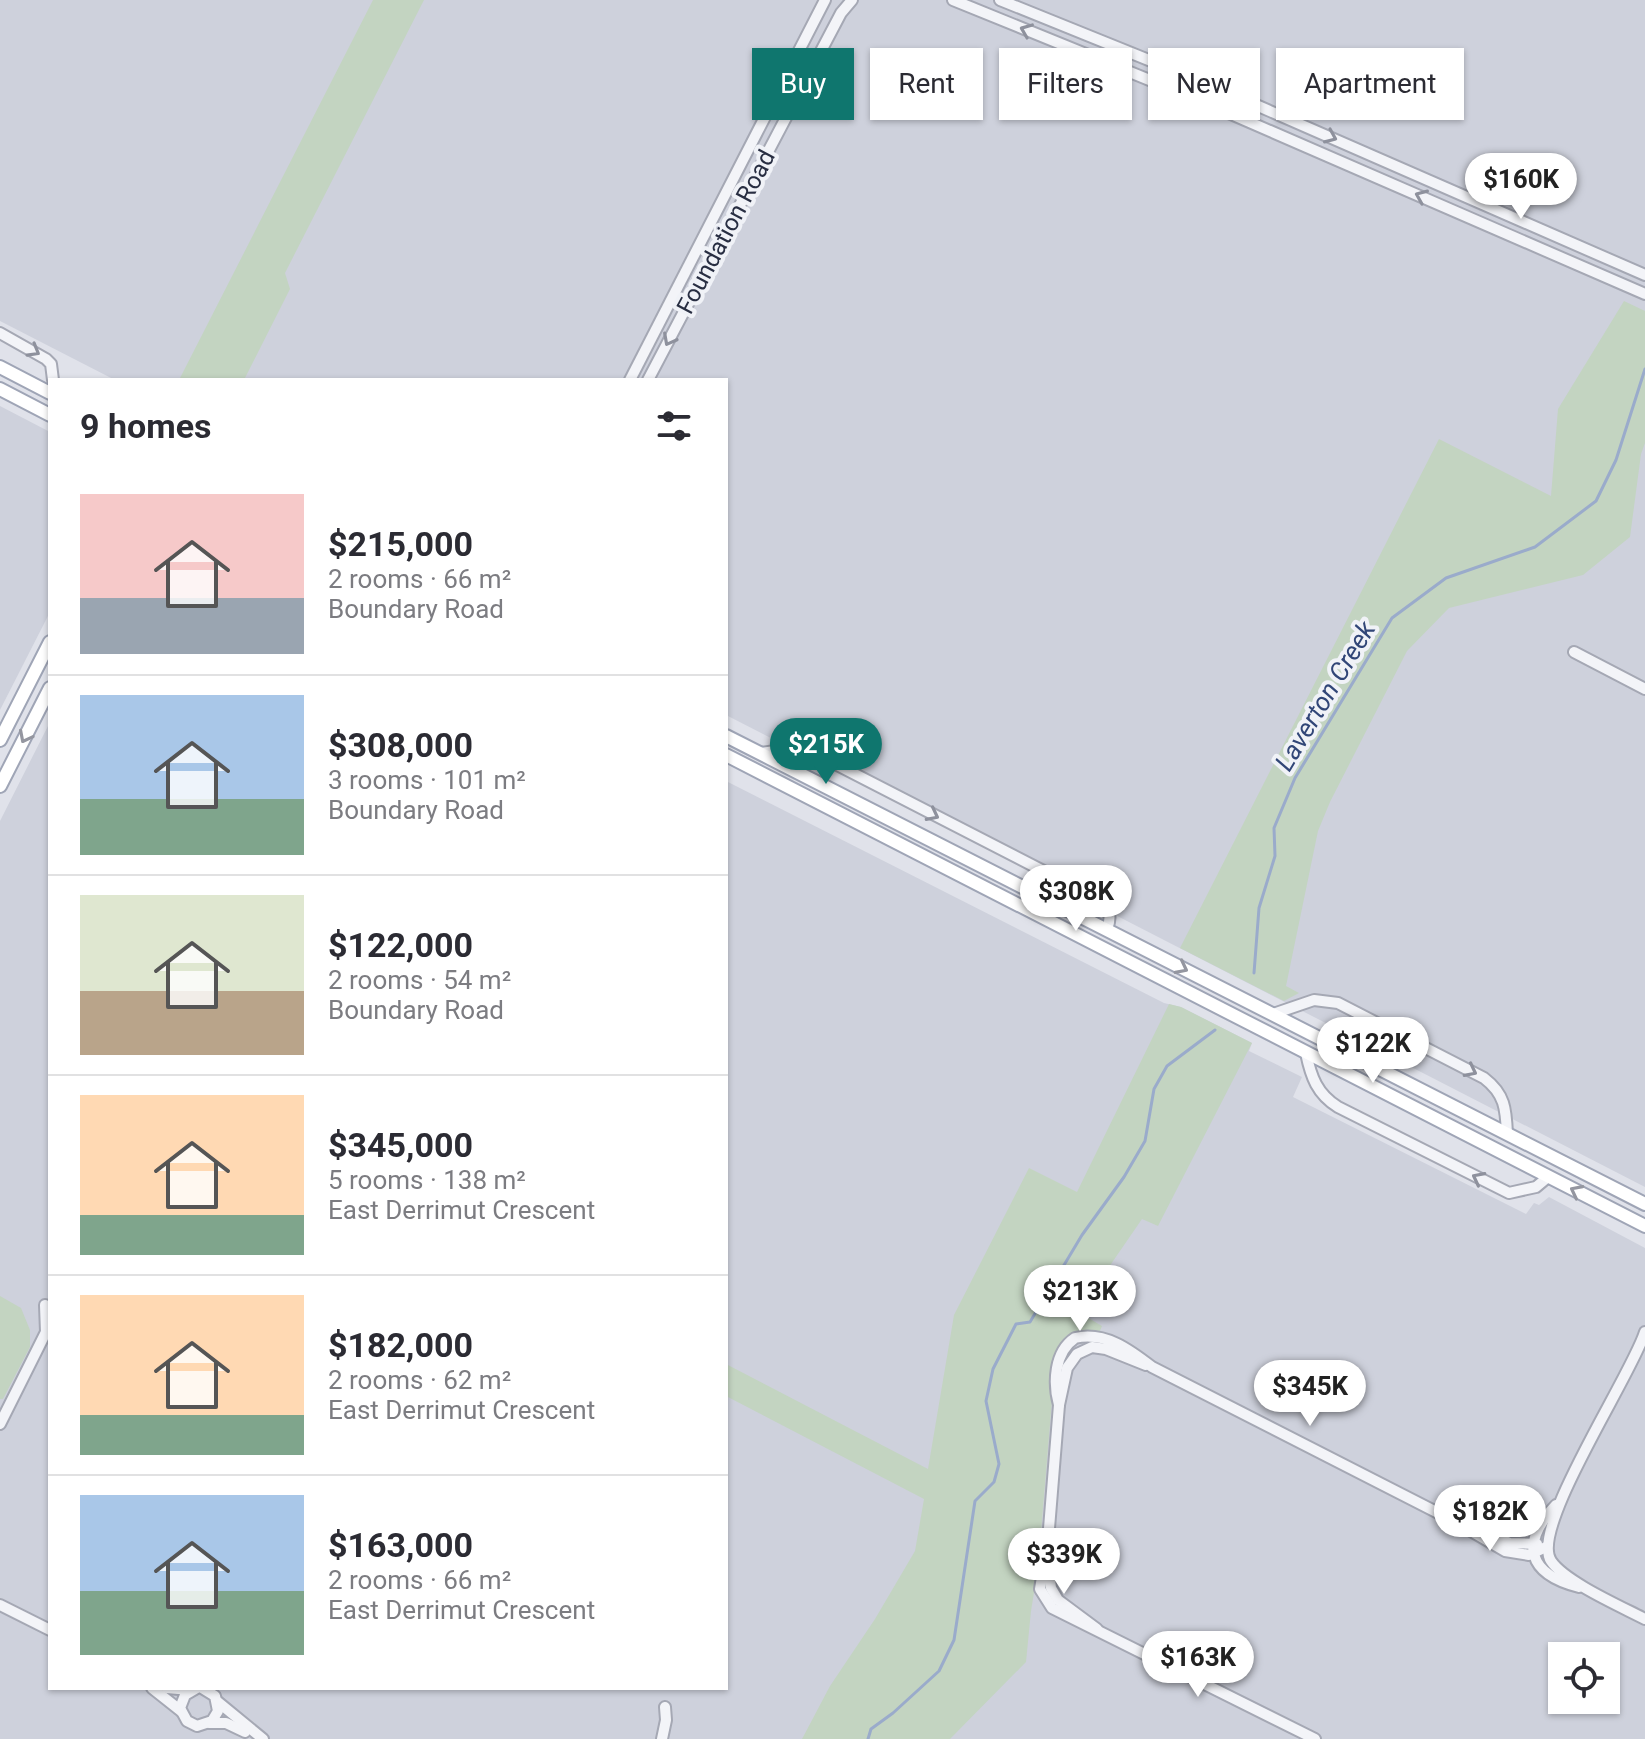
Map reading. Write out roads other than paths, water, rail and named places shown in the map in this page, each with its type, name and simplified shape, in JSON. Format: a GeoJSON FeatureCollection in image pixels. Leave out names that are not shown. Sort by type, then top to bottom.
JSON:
{"type":"FeatureCollection","features":[{"type":"Feature","properties":{"kind":"main road"},"geometry":{"type":"LineString","coordinates":[[0,367],[48,392]]}},
{"type":"Feature","properties":{"kind":"main road"},"geometry":{"type":"LineString","coordinates":[[0,389],[48,414]]}},
{"type":"Feature","properties":{"kind":"main road"},"geometry":{"type":"LineString","coordinates":[[0,740],[48,646]]}},
{"type":"Feature","properties":{"kind":"main road"},"geometry":{"type":"LineString","coordinates":[[0,786],[48,692]]}},
{"type":"Feature","properties":{"kind":"main road"},"geometry":{"type":"LineString","coordinates":[[728,737],[1645,1202]]}},
{"type":"Feature","properties":{"kind":"main road"},"geometry":{"type":"LineString","coordinates":[[728,756],[1645,1226]]}},
{"type":"Feature","properties":{"kind":"main road"},"geometry":{"type":"LineString","coordinates":[[1098,947],[1107,929]]}},
{"type":"Feature","properties":{"kind":"main road"},"geometry":{"type":"LineString","coordinates":[[1537,1149],[1545,1162],[1548,1177]]}},
{"type":"Feature","properties":{"kind":"street","name":"Foundation Road"},"geometry":{"type":"LineString","coordinates":[[631,378],[825,0]]}},
{"type":"Feature","properties":{"kind":"street","name":"Foundation Road"},"geometry":{"type":"LineString","coordinates":[[649,378],[841,13],[852,0]]}},
{"type":"Feature","properties":{"kind":"street"},"geometry":{"type":"LineString","coordinates":[[953,0],[1148,79]]}},
{"type":"Feature","properties":{"kind":"street"},"geometry":{"type":"LineString","coordinates":[[1000,0],[1148,60]]}},
{"type":"Feature","properties":{"kind":"street"},"geometry":{"type":"LineString","coordinates":[[1260,107],[1645,275]]}},
{"type":"Feature","properties":{"kind":"street"},"geometry":{"type":"LineString","coordinates":[[1245,120],[1645,294]]}},
{"type":"Feature","properties":{"kind":"street"},"geometry":{"type":"LineString","coordinates":[[1492,227],[1499,210]]}},
{"type":"Feature","properties":{"kind":"street"},"geometry":{"type":"LineString","coordinates":[[1592,270],[1598,254]]}},
{"type":"Feature","properties":{"kind":"street"},"geometry":{"type":"LineString","coordinates":[[0,333],[46,359],[51,364],[53,378]]}},
{"type":"Feature","properties":{"kind":"street"},"geometry":{"type":"LineString","coordinates":[[1574,652],[1645,689]]}},
{"type":"Feature","properties":{"kind":"street"},"geometry":{"type":"LineString","coordinates":[[760,753],[797,748],[837,765],[1096,898],[1108,909],[1110,921],[1107,929]]}},
{"type":"Feature","properties":{"kind":"street"},"geometry":{"type":"LineString","coordinates":[[1273,1014],[1314,1000],[1338,1003],[1484,1078],[1502,1097],[1506,1107],[1507,1134]]}},
{"type":"Feature","properties":{"kind":"street"},"geometry":{"type":"LineString","coordinates":[[1306,1053],[1318,1091],[1338,1107],[1509,1193],[1536,1187],[1548,1177]]}},
{"type":"Feature","properties":{"kind":"street"},"geometry":{"type":"LineString","coordinates":[[0,1424],[46,1332],[45,1305]]}},
{"type":"Feature","properties":{"kind":"street"},"geometry":{"type":"LineString","coordinates":[[1315,1739],[1097,1629],[1066,1617],[1047,1603],[1040,1589],[1041,1570],[1047,1553],[1059,1405],[1056,1379],[1058,1363],[1066,1345],[1075,1338],[1092,1335],[1110,1341],[1131,1351],[1152,1367],[1452,1520],[1505,1551],[1519,1556],[1533,1548],[1546,1547]]}},
{"type":"Feature","properties":{"kind":"street"},"geometry":{"type":"LineString","coordinates":[[1585,1588],[1553,1564],[1546,1547],[1560,1502],[1644,1337]]}},
{"type":"Feature","properties":{"kind":"street"},"geometry":{"type":"LineString","coordinates":[[1560,1502],[1547,1516],[1533,1548],[1535,1562],[1548,1575],[1585,1588],[1645,1619]]}},
{"type":"Feature","properties":{"kind":"street"},"geometry":{"type":"LineString","coordinates":[[0,1605],[48,1629]]}},
{"type":"Feature","properties":{"kind":"street"},"geometry":{"type":"LineString","coordinates":[[155,1690],[192,1724],[226,1723],[262,1739]]}},
{"type":"Feature","properties":{"kind":"street"},"geometry":{"type":"LineString","coordinates":[[181,1711],[183,1697],[194,1690]]}},
{"type":"Feature","properties":{"kind":"street"},"geometry":{"type":"LineString","coordinates":[[209,1723],[217,1714],[217,1696]]}},
{"type":"Feature","properties":{"kind":"street"},"geometry":{"type":"LineString","coordinates":[[217,1696],[262,1739]]}},
{"type":"Feature","properties":{"kind":"street"},"geometry":{"type":"LineString","coordinates":[[662,1739],[665,1707]]}},
{"type":"Feature","properties":{"kind":"waterway","name":"Laverton Creek"},"geometry":{"type":"LineString","coordinates":[[1254,973],[1259,908],[1275,856],[1274,828],[1295,778],[1392,618],[1446,578],[1535,547],[1596,501],[1616,460],[1645,369]]}},
{"type":"Feature","properties":{"kind":"waterway","name":"Laverton Creek"},"geometry":{"type":"LineString","coordinates":[[868,1739],[871,1729],[939,1671],[954,1640],[975,1501],[994,1482],[999,1464],[986,1401],[993,1369],[1016,1324],[1030,1322],[1082,1235],[1124,1177],[1145,1141],[1154,1089],[1167,1066],[1215,1030]]}}]}
